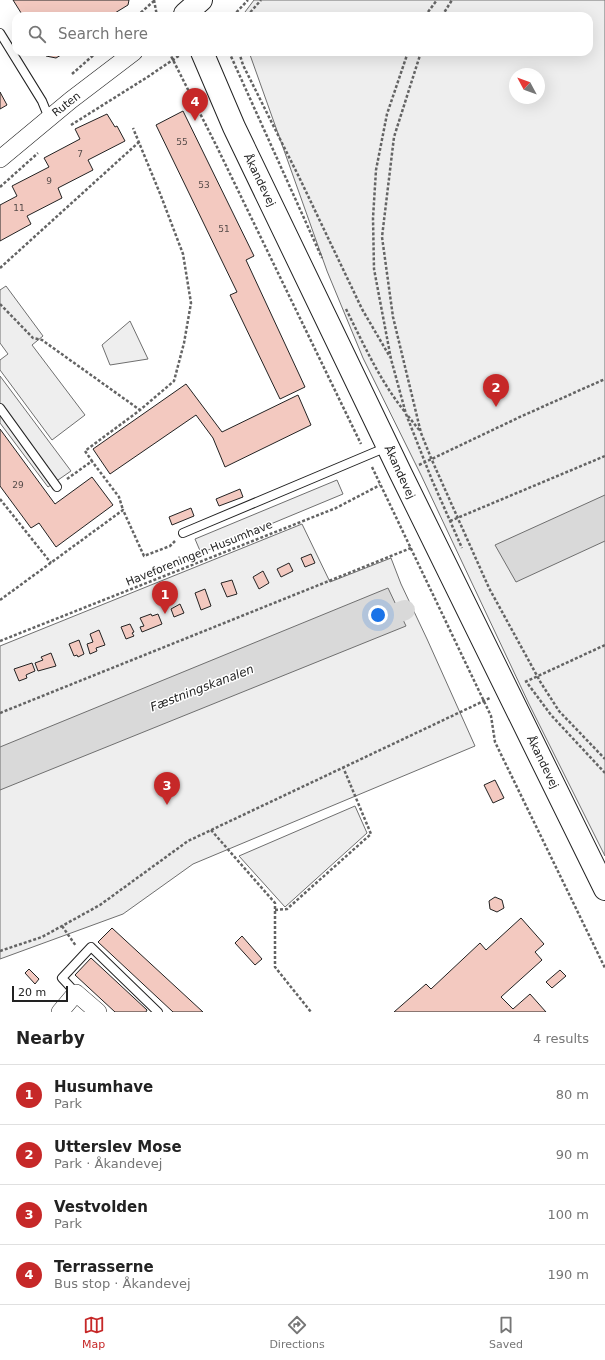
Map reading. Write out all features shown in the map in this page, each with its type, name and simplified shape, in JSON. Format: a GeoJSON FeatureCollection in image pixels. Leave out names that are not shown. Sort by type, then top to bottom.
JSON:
{"type":"FeatureCollection","features":[{"type":"Feature","properties":{"kind":"street","name":"Ruten"},"geometry":{"type":"LineString","coordinates":[[0,159],[49,118],[129,56]]}},
{"type":"Feature","properties":{"kind":"street","name":"Åkandevej"},"geometry":{"type":"LineString","coordinates":[[204,56],[237,133],[401,474],[605,889]]}},
{"type":"Feature","properties":{"kind":"street"},"geometry":{"type":"LineString","coordinates":[[60,1012],[76,993],[98,1012]]}},
{"type":"Feature","properties":{"kind":"lane"},"geometry":{"type":"LineString","coordinates":[[0,33],[3,43],[42,101],[49,118]]}},
{"type":"Feature","properties":{"kind":"lane"},"geometry":{"type":"LineString","coordinates":[[0,408],[57,487]]}},
{"type":"Feature","properties":{"kind":"lane"},"geometry":{"type":"LineString","coordinates":[[183,533],[388,446]]}},
{"type":"Feature","properties":{"kind":"lane"},"geometry":{"type":"LineString","coordinates":[[76,993],[62,978],[91,947],[158,1012]]}},
{"type":"Feature","properties":{"kind":"path"},"geometry":{"type":"LineString","coordinates":[[142,12],[155,0]]}},
{"type":"Feature","properties":{"kind":"path"},"geometry":{"type":"LineString","coordinates":[[155,0],[156,12]]}},
{"type":"Feature","properties":{"kind":"path"},"geometry":{"type":"LineString","coordinates":[[237,12],[248,0]]}},
{"type":"Feature","properties":{"kind":"path"},"geometry":{"type":"LineString","coordinates":[[250,12],[261,0]]}},
{"type":"Feature","properties":{"kind":"path"},"geometry":{"type":"LineString","coordinates":[[429,12],[437,0]]}},
{"type":"Feature","properties":{"kind":"path"},"geometry":{"type":"LineString","coordinates":[[444,12],[452,0]]}},
{"type":"Feature","properties":{"kind":"path"},"geometry":{"type":"LineString","coordinates":[[170,56],[218,147],[484,701],[491,716],[495,742],[605,968]]}},
{"type":"Feature","properties":{"kind":"path"},"geometry":{"type":"LineString","coordinates":[[65,129],[179,56]]}},
{"type":"Feature","properties":{"kind":"path"},"geometry":{"type":"LineString","coordinates":[[231,56],[322,259]]}},
{"type":"Feature","properties":{"kind":"path"},"geometry":{"type":"LineString","coordinates":[[240,56],[243,66],[299,177],[362,310],[391,359]]}},
{"type":"Feature","properties":{"kind":"path"},"geometry":{"type":"LineString","coordinates":[[407,56],[388,114],[376,170],[373,218],[374,269],[391,359],[406,414],[432,480],[465,554]]}},
{"type":"Feature","properties":{"kind":"path"},"geometry":{"type":"LineString","coordinates":[[420,56],[394,137],[382,237],[393,317],[421,433],[489,588],[537,676],[559,711],[605,759]]}},
{"type":"Feature","properties":{"kind":"path"},"geometry":{"type":"LineString","coordinates":[[133,128],[162,196],[182,254],[191,303],[184,343],[174,381],[140,410],[85,451],[119,497],[144,556],[170,546],[183,533]]}},
{"type":"Feature","properties":{"kind":"path"},"geometry":{"type":"LineString","coordinates":[[0,268],[139,142]]}},
{"type":"Feature","properties":{"kind":"path"},"geometry":{"type":"LineString","coordinates":[[0,187],[41,150]]}},
{"type":"Feature","properties":{"kind":"path"},"geometry":{"type":"LineString","coordinates":[[0,304],[33,338],[42,340],[140,410]]}},
{"type":"Feature","properties":{"kind":"path"},"geometry":{"type":"LineString","coordinates":[[346,309],[373,364],[394,398],[421,433]]}},
{"type":"Feature","properties":{"kind":"path"},"geometry":{"type":"LineString","coordinates":[[431,458],[605,379]]}},
{"type":"Feature","properties":{"kind":"path"},"geometry":{"type":"LineString","coordinates":[[450,521],[605,456]]}},
{"type":"Feature","properties":{"kind":"path"},"geometry":{"type":"LineString","coordinates":[[57,487],[92,461],[91,460]]}},
{"type":"Feature","properties":{"kind":"path","name":"Haveforeningen Husumhave"},"geometry":{"type":"LineString","coordinates":[[0,640],[336,508],[401,474]]}},
{"type":"Feature","properties":{"kind":"path"},"geometry":{"type":"LineString","coordinates":[[0,499],[50,563]]}},
{"type":"Feature","properties":{"kind":"path"},"geometry":{"type":"LineString","coordinates":[[0,600],[124,510]]}},
{"type":"Feature","properties":{"kind":"path"},"geometry":{"type":"LineString","coordinates":[[0,713],[411,548]]}},
{"type":"Feature","properties":{"kind":"path"},"geometry":{"type":"LineString","coordinates":[[537,676],[605,645]]}},
{"type":"Feature","properties":{"kind":"path"},"geometry":{"type":"LineString","coordinates":[[523,674],[551,715],[605,773]]}},
{"type":"Feature","properties":{"kind":"path"},"geometry":{"type":"LineString","coordinates":[[0,952],[42,938],[100,904],[188,841],[508,690]]}},
{"type":"Feature","properties":{"kind":"path"},"geometry":{"type":"LineString","coordinates":[[275,910],[287,909],[371,834],[343,767]]}},
{"type":"Feature","properties":{"kind":"path"},"geometry":{"type":"LineString","coordinates":[[211,830],[275,903],[274,967],[311,1012]]}},
{"type":"Feature","properties":{"kind":"path"},"geometry":{"type":"LineString","coordinates":[[62,926],[83,956]]}},
{"type":"Feature","properties":{"kind":"shaded area"},"geometry":{"type":"Polygon","coordinates":[[[254,0],[605,0],[605,856],[529,704],[421,475],[363,358],[327,271],[250,56],[593,56],[593,12],[245,12],[254,0]]]}},
{"type":"Feature","properties":{"kind":"shaded area"},"geometry":{"type":"Polygon","coordinates":[[[6,286],[43,336],[32,345],[85,415],[52,440],[0,370],[0,360],[8,354],[0,343],[0,290],[6,286]]]}},
{"type":"Feature","properties":{"kind":"shaded area"},"geometry":{"type":"Polygon","coordinates":[[[130,321],[148,359],[110,365],[102,345],[130,321]]]}},
{"type":"Feature","properties":{"kind":"shaded area"},"geometry":{"type":"Polygon","coordinates":[[[0,376],[71,471],[48,487],[0,423],[0,376]]]}},
{"type":"Feature","properties":{"kind":"shaded area"},"geometry":{"type":"Polygon","coordinates":[[[337,480],[343,494],[201,553],[195,539],[337,480]]]}},
{"type":"Feature","properties":{"kind":"shaded area"},"geometry":{"type":"Polygon","coordinates":[[[302,524],[330,582],[391,558],[401,584],[475,746],[193,864],[123,914],[0,959],[0,646],[302,524]]]}},
{"type":"Feature","properties":{"kind":"shaded area"},"geometry":{"type":"Polygon","coordinates":[[[355,806],[367,833],[285,907],[239,856],[355,806]]]}},
{"type":"Feature","properties":{"kind":"water"},"geometry":{"type":"Polygon","coordinates":[[[605,495],[605,541],[516,582],[495,545],[605,495]]]}},
{"type":"Feature","properties":{"kind":"water"},"geometry":{"type":"Polygon","coordinates":[[[388,588],[406,626],[0,790],[0,747],[388,588]]]}},
{"type":"Feature","properties":{"kind":"building"},"geometry":{"type":"Polygon","coordinates":[[[13,0],[129,0],[128,5],[117,12],[20,12],[13,0]]]}},
{"type":"Feature","properties":{"kind":"building"},"geometry":{"type":"Polygon","coordinates":[[[46,56],[59,56],[56,58],[46,56]]]}},
{"type":"Feature","properties":{"kind":"building"},"geometry":{"type":"Polygon","coordinates":[[[0,92],[7,105],[0,109],[0,92]]]}},
{"type":"Feature","properties":{"kind":"building"},"geometry":{"type":"Polygon","coordinates":[[[183,111],[254,256],[246,260],[305,387],[280,399],[230,295],[237,292],[156,125],[183,111]]]}},
{"type":"Feature","properties":{"kind":"building"},"geometry":{"type":"Polygon","coordinates":[[[107,114],[115,127],[117,126],[125,141],[88,160],[93,170],[58,188],[62,198],[27,216],[31,224],[0,241],[0,205],[17,196],[12,186],[49,167],[44,158],[80,139],[75,129],[107,114]]]}},
{"type":"Feature","properties":{"kind":"building"},"geometry":{"type":"Polygon","coordinates":[[[186,384],[222,432],[298,395],[311,425],[225,467],[213,438],[196,415],[110,474],[93,449],[186,384]]]}},
{"type":"Feature","properties":{"kind":"building"},"geometry":{"type":"Polygon","coordinates":[[[0,429],[55,504],[92,477],[113,505],[56,547],[39,523],[31,528],[0,486],[0,429]]]}},
{"type":"Feature","properties":{"kind":"building"},"geometry":{"type":"Polygon","coordinates":[[[240,489],[243,497],[219,506],[216,499],[240,489]]]}},
{"type":"Feature","properties":{"kind":"building"},"geometry":{"type":"Polygon","coordinates":[[[191,508],[194,516],[172,525],[169,517],[191,508]]]}},
{"type":"Feature","properties":{"kind":"building"},"geometry":{"type":"Polygon","coordinates":[[[311,554],[315,563],[305,567],[301,558],[311,554]]]}},
{"type":"Feature","properties":{"kind":"building"},"geometry":{"type":"Polygon","coordinates":[[[289,563],[293,571],[281,577],[277,569],[289,563]]]}},
{"type":"Feature","properties":{"kind":"building"},"geometry":{"type":"Polygon","coordinates":[[[263,571],[269,583],[259,589],[253,577],[263,571]]]}},
{"type":"Feature","properties":{"kind":"building"},"geometry":{"type":"Polygon","coordinates":[[[232,580],[237,594],[227,597],[221,583],[232,580]]]}},
{"type":"Feature","properties":{"kind":"building"},"geometry":{"type":"Polygon","coordinates":[[[205,589],[211,606],[201,610],[195,593],[205,589]]]}},
{"type":"Feature","properties":{"kind":"building"},"geometry":{"type":"Polygon","coordinates":[[[180,604],[184,613],[174,617],[171,609],[180,604]]]}},
{"type":"Feature","properties":{"kind":"building"},"geometry":{"type":"Polygon","coordinates":[[[151,614],[152,616],[158,614],[162,624],[142,632],[140,627],[144,626],[140,618],[151,614]]]}},
{"type":"Feature","properties":{"kind":"building"},"geometry":{"type":"Polygon","coordinates":[[[130,624],[134,632],[132,633],[134,636],[126,639],[121,627],[130,624]]]}},
{"type":"Feature","properties":{"kind":"building"},"geometry":{"type":"Polygon","coordinates":[[[99,630],[105,645],[96,648],[97,651],[90,654],[87,644],[93,642],[90,634],[99,630]]]}},
{"type":"Feature","properties":{"kind":"building"},"geometry":{"type":"Polygon","coordinates":[[[79,640],[84,654],[78,657],[77,655],[74,656],[69,644],[79,640]]]}},
{"type":"Feature","properties":{"kind":"building"},"geometry":{"type":"Polygon","coordinates":[[[51,653],[56,666],[38,671],[35,663],[43,660],[41,657],[51,653]]]}},
{"type":"Feature","properties":{"kind":"building"},"geometry":{"type":"Polygon","coordinates":[[[32,663],[35,671],[26,675],[27,678],[19,681],[14,669],[32,663]]]}},
{"type":"Feature","properties":{"kind":"building"},"geometry":{"type":"Polygon","coordinates":[[[495,780],[504,798],[493,803],[484,785],[495,780]]]}},
{"type":"Feature","properties":{"kind":"building"},"geometry":{"type":"Polygon","coordinates":[[[495,897],[502,900],[504,908],[497,912],[490,909],[489,901],[495,897]]]}},
{"type":"Feature","properties":{"kind":"building"},"geometry":{"type":"Polygon","coordinates":[[[521,918],[544,944],[535,952],[542,960],[501,997],[513,1009],[530,994],[546,1012],[394,1012],[426,984],[431,989],[480,943],[486,950],[521,918]]]}},
{"type":"Feature","properties":{"kind":"building"},"geometry":{"type":"Polygon","coordinates":[[[112,928],[203,1012],[173,1012],[98,942],[112,928]]]}},
{"type":"Feature","properties":{"kind":"building"},"geometry":{"type":"Polygon","coordinates":[[[242,936],[262,959],[255,965],[235,943],[242,936]]]}},
{"type":"Feature","properties":{"kind":"building"},"geometry":{"type":"Polygon","coordinates":[[[91,958],[147,1010],[146,1012],[115,1012],[75,975],[91,958]]]}},
{"type":"Feature","properties":{"kind":"building"},"geometry":{"type":"Polygon","coordinates":[[[29,969],[39,979],[35,984],[25,973],[29,969]]]}},
{"type":"Feature","properties":{"kind":"building"},"geometry":{"type":"Polygon","coordinates":[[[560,970],[566,976],[552,988],[546,982],[560,970]]]}},
{"type":"Feature","properties":{"kind":"waterway","name":"Fæstningskanalen"},"geometry":{"type":"LineString","coordinates":[[375,621],[405,610]]}},
{"type":"Feature","properties":{"kind":"place","name":"Terrasserne"},"geometry":{"type":"Point","coordinates":[195,121]}},
{"type":"Feature","properties":{"kind":"place","name":"Utterslev Mose"},"geometry":{"type":"Point","coordinates":[496,407]}},
{"type":"Feature","properties":{"kind":"place","name":"Husumhave"},"geometry":{"type":"Point","coordinates":[165,614]}},
{"type":"Feature","properties":{"kind":"place","name":"Vestvolden"},"geometry":{"type":"Point","coordinates":[167,805]}}]}
